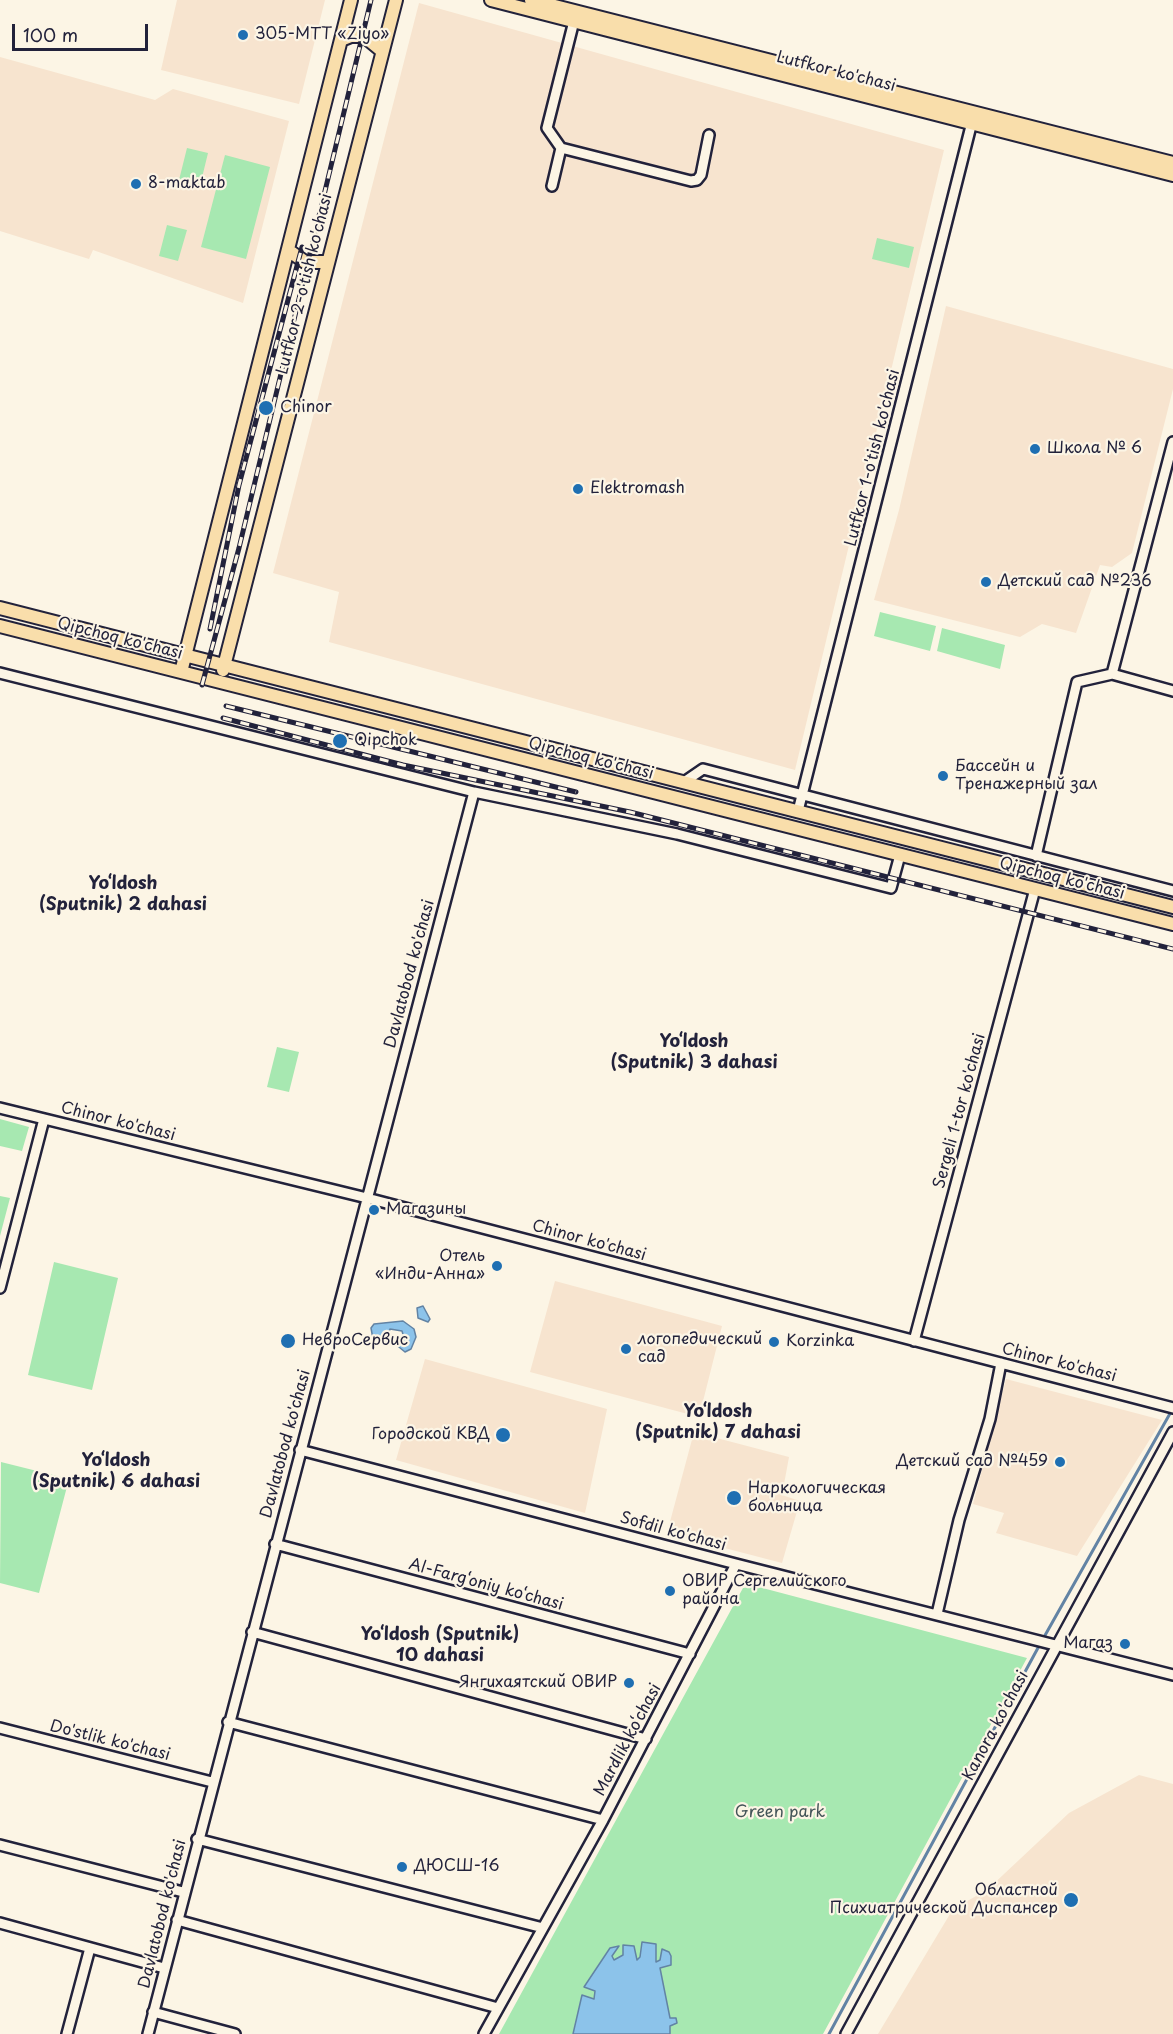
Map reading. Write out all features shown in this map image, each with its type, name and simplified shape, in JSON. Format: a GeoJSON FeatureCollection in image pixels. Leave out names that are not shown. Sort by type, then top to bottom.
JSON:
{"type":"FeatureCollection","features":[{"type":"Feature","properties":{"kind":"main road","name":"Lutfkor 2-o'tish ko'chasi"},"geometry":{"type":"LineString","coordinates":[[181,672],[351,0]]}},
{"type":"Feature","properties":{"kind":"main road","name":"Lutfkor 2-o'tish ko'chasi"},"geometry":{"type":"LineString","coordinates":[[220,682],[381,50],[396,0]]}},
{"type":"Feature","properties":{"kind":"main road","name":"Lutfkor ko'chasi"},"geometry":{"type":"LineString","coordinates":[[491,0],[575,16],[973,118],[1173,175]]}},
{"type":"Feature","properties":{"kind":"main road","name":"Lutfkor ko'chasi"},"geometry":{"type":"LineString","coordinates":[[531,0],[575,16]]}},
{"type":"Feature","properties":{"kind":"main road"},"geometry":{"type":"LineString","coordinates":[[341,40],[351,36],[364,36],[381,50]]}},
{"type":"Feature","properties":{"kind":"main road","name":"Lutfkor ko'chasi"},"geometry":{"type":"LineString","coordinates":[[973,118],[1173,163]]}},
{"type":"Feature","properties":{"kind":"main road"},"geometry":{"type":"LineString","coordinates":[[288,250],[305,262],[327,262]]}},
{"type":"Feature","properties":{"kind":"main road","name":"Qipchoq ko'chasi"},"geometry":{"type":"LineString","coordinates":[[0,608],[1173,907]]}},
{"type":"Feature","properties":{"kind":"main road","name":"Qipchoq ko'chasi"},"geometry":{"type":"LineString","coordinates":[[0,626],[1173,924]]}},
{"type":"Feature","properties":{"kind":"main road"},"geometry":{"type":"LineString","coordinates":[[400,727],[404,710]]}},
{"type":"Feature","properties":{"kind":"main road"},"geometry":{"type":"LineString","coordinates":[[680,799],[684,782]]}},
{"type":"Feature","properties":{"kind":"main road"},"geometry":{"type":"LineString","coordinates":[[933,863],[938,846]]}},
{"type":"Feature","properties":{"kind":"street"},"geometry":{"type":"LineString","coordinates":[[575,16],[547,128],[561,148],[652,172],[697,180],[701,175],[709,135]]}},
{"type":"Feature","properties":{"kind":"street","name":"Lutfkor 1-o'tish ko'chasi"},"geometry":{"type":"LineString","coordinates":[[798,811],[973,118]]}},
{"type":"Feature","properties":{"kind":"street"},"geometry":{"type":"LineString","coordinates":[[552,186],[561,148]]}},
{"type":"Feature","properties":{"kind":"street"},"geometry":{"type":"LineString","coordinates":[[1112,674],[1173,442]]}},
{"type":"Feature","properties":{"kind":"street"},"geometry":{"type":"LineString","coordinates":[[0,673],[474,792],[676,834],[891,888],[900,855]]}},
{"type":"Feature","properties":{"kind":"street"},"geometry":{"type":"LineString","coordinates":[[1036,856],[1077,682],[1112,674],[1173,691]]}},
{"type":"Feature","properties":{"kind":"street","name":"Qipchoq ko'chasi"},"geometry":{"type":"LineString","coordinates":[[684,782],[703,769],[1173,891]]}},
{"type":"Feature","properties":{"kind":"street","name":"Davlatobod ko'chasi"},"geometry":{"type":"LineString","coordinates":[[148,2034],[183,1892],[474,792]]}},
{"type":"Feature","properties":{"kind":"street","name":"Sergeli 1-tor ko'chasi"},"geometry":{"type":"LineString","coordinates":[[914,1341],[1035,889]]}},
{"type":"Feature","properties":{"kind":"street","name":"Chinor ko'chasi"},"geometry":{"type":"LineString","coordinates":[[0,1108],[367,1198],[1171,1407]]}},
{"type":"Feature","properties":{"kind":"street"},"geometry":{"type":"LineString","coordinates":[[0,1288],[44,1119]]}},
{"type":"Feature","properties":{"kind":"street"},"geometry":{"type":"LineString","coordinates":[[937,1614],[962,1510],[990,1419],[1001,1364]]}},
{"type":"Feature","properties":{"kind":"street","name":"Kanora ko'chasi"},"geometry":{"type":"LineString","coordinates":[[846,2034],[1173,1432]]}},
{"type":"Feature","properties":{"kind":"street","name":"Sofdil ko'chasi"},"geometry":{"type":"LineString","coordinates":[[300,1449],[736,1564],[1057,1644]]}},
{"type":"Feature","properties":{"kind":"street","name":"Al-Farg‘oniy ko‘chasi"},"geometry":{"type":"LineString","coordinates":[[275,1544],[690,1654]]}},
{"type":"Feature","properties":{"kind":"street","name":"Mardlik ko‘chasi"},"geometry":{"type":"LineString","coordinates":[[484,2034],[603,1820],[736,1564]]}},
{"type":"Feature","properties":{"kind":"street"},"geometry":{"type":"LineString","coordinates":[[252,1632],[646,1739]]}},
{"type":"Feature","properties":{"kind":"street"},"geometry":{"type":"LineString","coordinates":[[1057,1644],[1173,1675]]}},
{"type":"Feature","properties":{"kind":"street"},"geometry":{"type":"LineString","coordinates":[[228,1722],[603,1820]]}},
{"type":"Feature","properties":{"kind":"street","name":"Do'stlik ko'chasi"},"geometry":{"type":"LineString","coordinates":[[0,1728],[212,1782]]}},
{"type":"Feature","properties":{"kind":"street"},"geometry":{"type":"LineString","coordinates":[[197,1839],[543,1928]]}},
{"type":"Feature","properties":{"kind":"street"},"geometry":{"type":"LineString","coordinates":[[0,1845],[183,1892]]}},
{"type":"Feature","properties":{"kind":"street"},"geometry":{"type":"LineString","coordinates":[[177,1920],[498,2008]]}},
{"type":"Feature","properties":{"kind":"street"},"geometry":{"type":"LineString","coordinates":[[0,1923],[164,1968]]}},
{"type":"Feature","properties":{"kind":"street"},"geometry":{"type":"LineString","coordinates":[[67,2034],[90,1948]]}},
{"type":"Feature","properties":{"kind":"street"},"geometry":{"type":"LineString","coordinates":[[153,2012],[235,2034]]}},
{"type":"Feature","properties":{"kind":"shaded area","name":"305-MTT «Ziyo»"},"geometry":{"type":"Polygon","coordinates":[[[177,0],[325,0],[299,104],[161,70],[177,0]]]}},
{"type":"Feature","properties":{"kind":"shaded area"},"geometry":{"type":"Polygon","coordinates":[[[419,3],[944,150],[795,770],[329,642],[339,592],[273,573],[419,3]]]}},
{"type":"Feature","properties":{"kind":"shaded area","name":"8-maktab"},"geometry":{"type":"Polygon","coordinates":[[[0,57],[155,100],[173,89],[289,121],[243,303],[93,250],[89,259],[0,231],[0,57]]]}},
{"type":"Feature","properties":{"kind":"shaded area","name":"Школа № 6"},"geometry":{"type":"Polygon","coordinates":[[[946,306],[1173,369],[1173,389],[1132,553],[1112,567],[1100,565],[1076,633],[1042,624],[1020,637],[874,600],[899,510],[946,306]]]}},
{"type":"Feature","properties":{"kind":"shaded area","name":"логопедический сад"},"geometry":{"type":"Polygon","coordinates":[[[555,1281],[722,1326],[699,1417],[530,1372],[555,1281]]]}},
{"type":"Feature","properties":{"kind":"shaded area","name":"Городской КВД"},"geometry":{"type":"Polygon","coordinates":[[[425,1359],[607,1409],[585,1513],[396,1460],[425,1359]]]}},
{"type":"Feature","properties":{"kind":"shaded area","name":"Детский сад №459"},"geometry":{"type":"Polygon","coordinates":[[[1006,1379],[1162,1420],[1077,1556],[996,1533],[1004,1513],[973,1504],[1006,1379]]]}},
{"type":"Feature","properties":{"kind":"shaded area","name":"Наркологическая больница"},"geometry":{"type":"Polygon","coordinates":[[[694,1432],[789,1457],[782,1495],[800,1501],[782,1563],[667,1533],[694,1432]]]}},
{"type":"Feature","properties":{"kind":"shaded area","name":"Областной Психиатрической Диспансер"},"geometry":{"type":"Polygon","coordinates":[[[1139,1775],[1173,1784],[1173,2034],[878,2034],[953,1909],[987,1890],[1069,1813],[1139,1775]]]}},
{"type":"Feature","properties":{"kind":"green space"},"geometry":{"type":"Polygon","coordinates":[[[187,148],[208,153],[199,190],[178,184],[187,148]]]}},
{"type":"Feature","properties":{"kind":"green space"},"geometry":{"type":"Polygon","coordinates":[[[225,155],[270,167],[246,259],[201,247],[225,155]]]}},
{"type":"Feature","properties":{"kind":"green space"},"geometry":{"type":"Polygon","coordinates":[[[167,225],[187,230],[178,261],[159,256],[167,225]]]}},
{"type":"Feature","properties":{"kind":"green space"},"geometry":{"type":"Polygon","coordinates":[[[877,238],[914,247],[909,268],[872,259],[877,238]]]}},
{"type":"Feature","properties":{"kind":"green space"},"geometry":{"type":"Polygon","coordinates":[[[880,612],[936,626],[930,651],[874,636],[880,612]]]}},
{"type":"Feature","properties":{"kind":"green space"},"geometry":{"type":"Polygon","coordinates":[[[942,628],[1005,645],[1000,669],[937,651],[942,628]]]}},
{"type":"Feature","properties":{"kind":"green space"},"geometry":{"type":"Polygon","coordinates":[[[277,1047],[299,1052],[289,1092],[267,1087],[277,1047]]]}},
{"type":"Feature","properties":{"kind":"green space"},"geometry":{"type":"Polygon","coordinates":[[[0,1119],[29,1127],[22,1151],[0,1146],[0,1119]]]}},
{"type":"Feature","properties":{"kind":"green space"},"geometry":{"type":"Polygon","coordinates":[[[0,1196],[10,1198],[0,1236],[0,1196]]]}},
{"type":"Feature","properties":{"kind":"green space"},"geometry":{"type":"Polygon","coordinates":[[[54,1262],[118,1278],[92,1390],[28,1375],[54,1262]]]}},
{"type":"Feature","properties":{"kind":"green space"},"geometry":{"type":"Polygon","coordinates":[[[1,1462],[69,1479],[39,1593],[0,1583],[1,1462]]]}},
{"type":"Feature","properties":{"kind":"green space","name":"Green park"},"geometry":{"type":"Polygon","coordinates":[[[755,1586],[1027,1658],[823,2034],[499,2034],[743,1588],[755,1586]]]}},
{"type":"Feature","properties":{"kind":"water"},"geometry":{"type":"Polygon","coordinates":[[[423,1306],[430,1319],[428,1322],[418,1318],[417,1308],[423,1306]]]}},
{"type":"Feature","properties":{"kind":"water"},"geometry":{"type":"Polygon","coordinates":[[[403,1321],[414,1329],[416,1337],[411,1349],[405,1352],[394,1343],[381,1343],[373,1339],[371,1328],[374,1324],[403,1321]],[[390,1329],[388,1335],[398,1340],[404,1338],[402,1331],[390,1329]]]}},
{"type":"Feature","properties":{"kind":"water"},"geometry":{"type":"Polygon","coordinates":[[[642,1942],[656,1944],[656,1962],[660,1960],[662,1949],[669,1952],[671,1956],[671,1965],[660,1968],[670,2018],[676,2018],[677,2023],[670,2026],[670,2034],[573,2034],[582,1995],[594,1999],[595,1991],[584,1987],[610,1948],[619,1946],[612,1956],[614,1960],[623,1955],[623,1945],[634,1946],[637,1960],[640,1957],[642,1942]]]}},
{"type":"Feature","properties":{"kind":"waterway"},"geometry":{"type":"LineString","coordinates":[[829,2034],[1039,1646],[1172,1410]]}},
{"type":"Feature","properties":{"kind":"railway"},"geometry":{"type":"LineString","coordinates":[[202,685],[239,548],[371,0]]}},
{"type":"Feature","properties":{"kind":"railway"},"geometry":{"type":"LineString","coordinates":[[210,629],[239,485],[302,247]]}},
{"type":"Feature","properties":{"kind":"railway"},"geometry":{"type":"LineString","coordinates":[[226,706],[576,792]]}},
{"type":"Feature","properties":{"kind":"railway"},"geometry":{"type":"LineString","coordinates":[[223,718],[403,765],[630,812],[1173,949]]}},
{"type":"Feature","properties":{"kind":"place","name":"305-MTT «Ziyo»"},"geometry":{"type":"Point","coordinates":[243,35]}},
{"type":"Feature","properties":{"kind":"place","name":"8-maktab"},"geometry":{"type":"Point","coordinates":[136,184]}},
{"type":"Feature","properties":{"kind":"place","name":"Chinor"},"geometry":{"type":"Point","coordinates":[266,408]}},
{"type":"Feature","properties":{"kind":"place","name":"Школа № 6"},"geometry":{"type":"Point","coordinates":[1035,449]}},
{"type":"Feature","properties":{"kind":"place","name":"Elektromash"},"geometry":{"type":"Point","coordinates":[578,489]}},
{"type":"Feature","properties":{"kind":"place","name":"Детский сад №236"},"geometry":{"type":"Point","coordinates":[986,582]}},
{"type":"Feature","properties":{"kind":"place","name":"Qipchok"},"geometry":{"type":"Point","coordinates":[340,741]}},
{"type":"Feature","properties":{"kind":"place","name":"Бассейн и Тренажерный зал"},"geometry":{"type":"Point","coordinates":[943,776]}},
{"type":"Feature","properties":{"kind":"place","name":"Магазины"},"geometry":{"type":"Point","coordinates":[374,1210]}},
{"type":"Feature","properties":{"kind":"place","name":"Отель «Инди-Анна»"},"geometry":{"type":"Point","coordinates":[497,1266]}},
{"type":"Feature","properties":{"kind":"place","name":"НевроСервис"},"geometry":{"type":"Point","coordinates":[288,1341]}},
{"type":"Feature","properties":{"kind":"place","name":"Korzinka"},"geometry":{"type":"Point","coordinates":[774,1342]}},
{"type":"Feature","properties":{"kind":"place","name":"логопедический сад"},"geometry":{"type":"Point","coordinates":[626,1349]}},
{"type":"Feature","properties":{"kind":"place","name":"Городской КВД"},"geometry":{"type":"Point","coordinates":[503,1435]}},
{"type":"Feature","properties":{"kind":"place","name":"Детский сад №459"},"geometry":{"type":"Point","coordinates":[1060,1462]}},
{"type":"Feature","properties":{"kind":"place","name":"Наркологическая больница"},"geometry":{"type":"Point","coordinates":[734,1498]}},
{"type":"Feature","properties":{"kind":"place","name":"ОВИР Сергелийского района"},"geometry":{"type":"Point","coordinates":[670,1591]}},
{"type":"Feature","properties":{"kind":"place","name":"Магаз"},"geometry":{"type":"Point","coordinates":[1125,1644]}},
{"type":"Feature","properties":{"kind":"place","name":"Янгихаятский ОВИР"},"geometry":{"type":"Point","coordinates":[629,1683]}},
{"type":"Feature","properties":{"kind":"place","name":"ДЮСШ-16"},"geometry":{"type":"Point","coordinates":[402,1867]}},
{"type":"Feature","properties":{"kind":"place","name":"Областной Психиатрической Диспансер"},"geometry":{"type":"Point","coordinates":[1071,1900]}},
{"type":"Feature","properties":{"kind":"district","name":"Yo‘ldosh (Sputnik) 2 dahasi"},"geometry":{"type":"Point","coordinates":[123,894]}},
{"type":"Feature","properties":{"kind":"district","name":"Yo‘ldosh (Sputnik) 3 dahasi"},"geometry":{"type":"Point","coordinates":[694,1052]}},
{"type":"Feature","properties":{"kind":"district","name":"Yo‘ldosh (Sputnik) 7 dahasi"},"geometry":{"type":"Point","coordinates":[718,1422]}},
{"type":"Feature","properties":{"kind":"district","name":"Yo‘ldosh (Sputnik) 6 dahasi"},"geometry":{"type":"Point","coordinates":[116,1471]}},
{"type":"Feature","properties":{"kind":"district","name":"Yo‘ldosh (Sputnik) 10 dahasi"},"geometry":{"type":"Point","coordinates":[440,1645]}}]}
